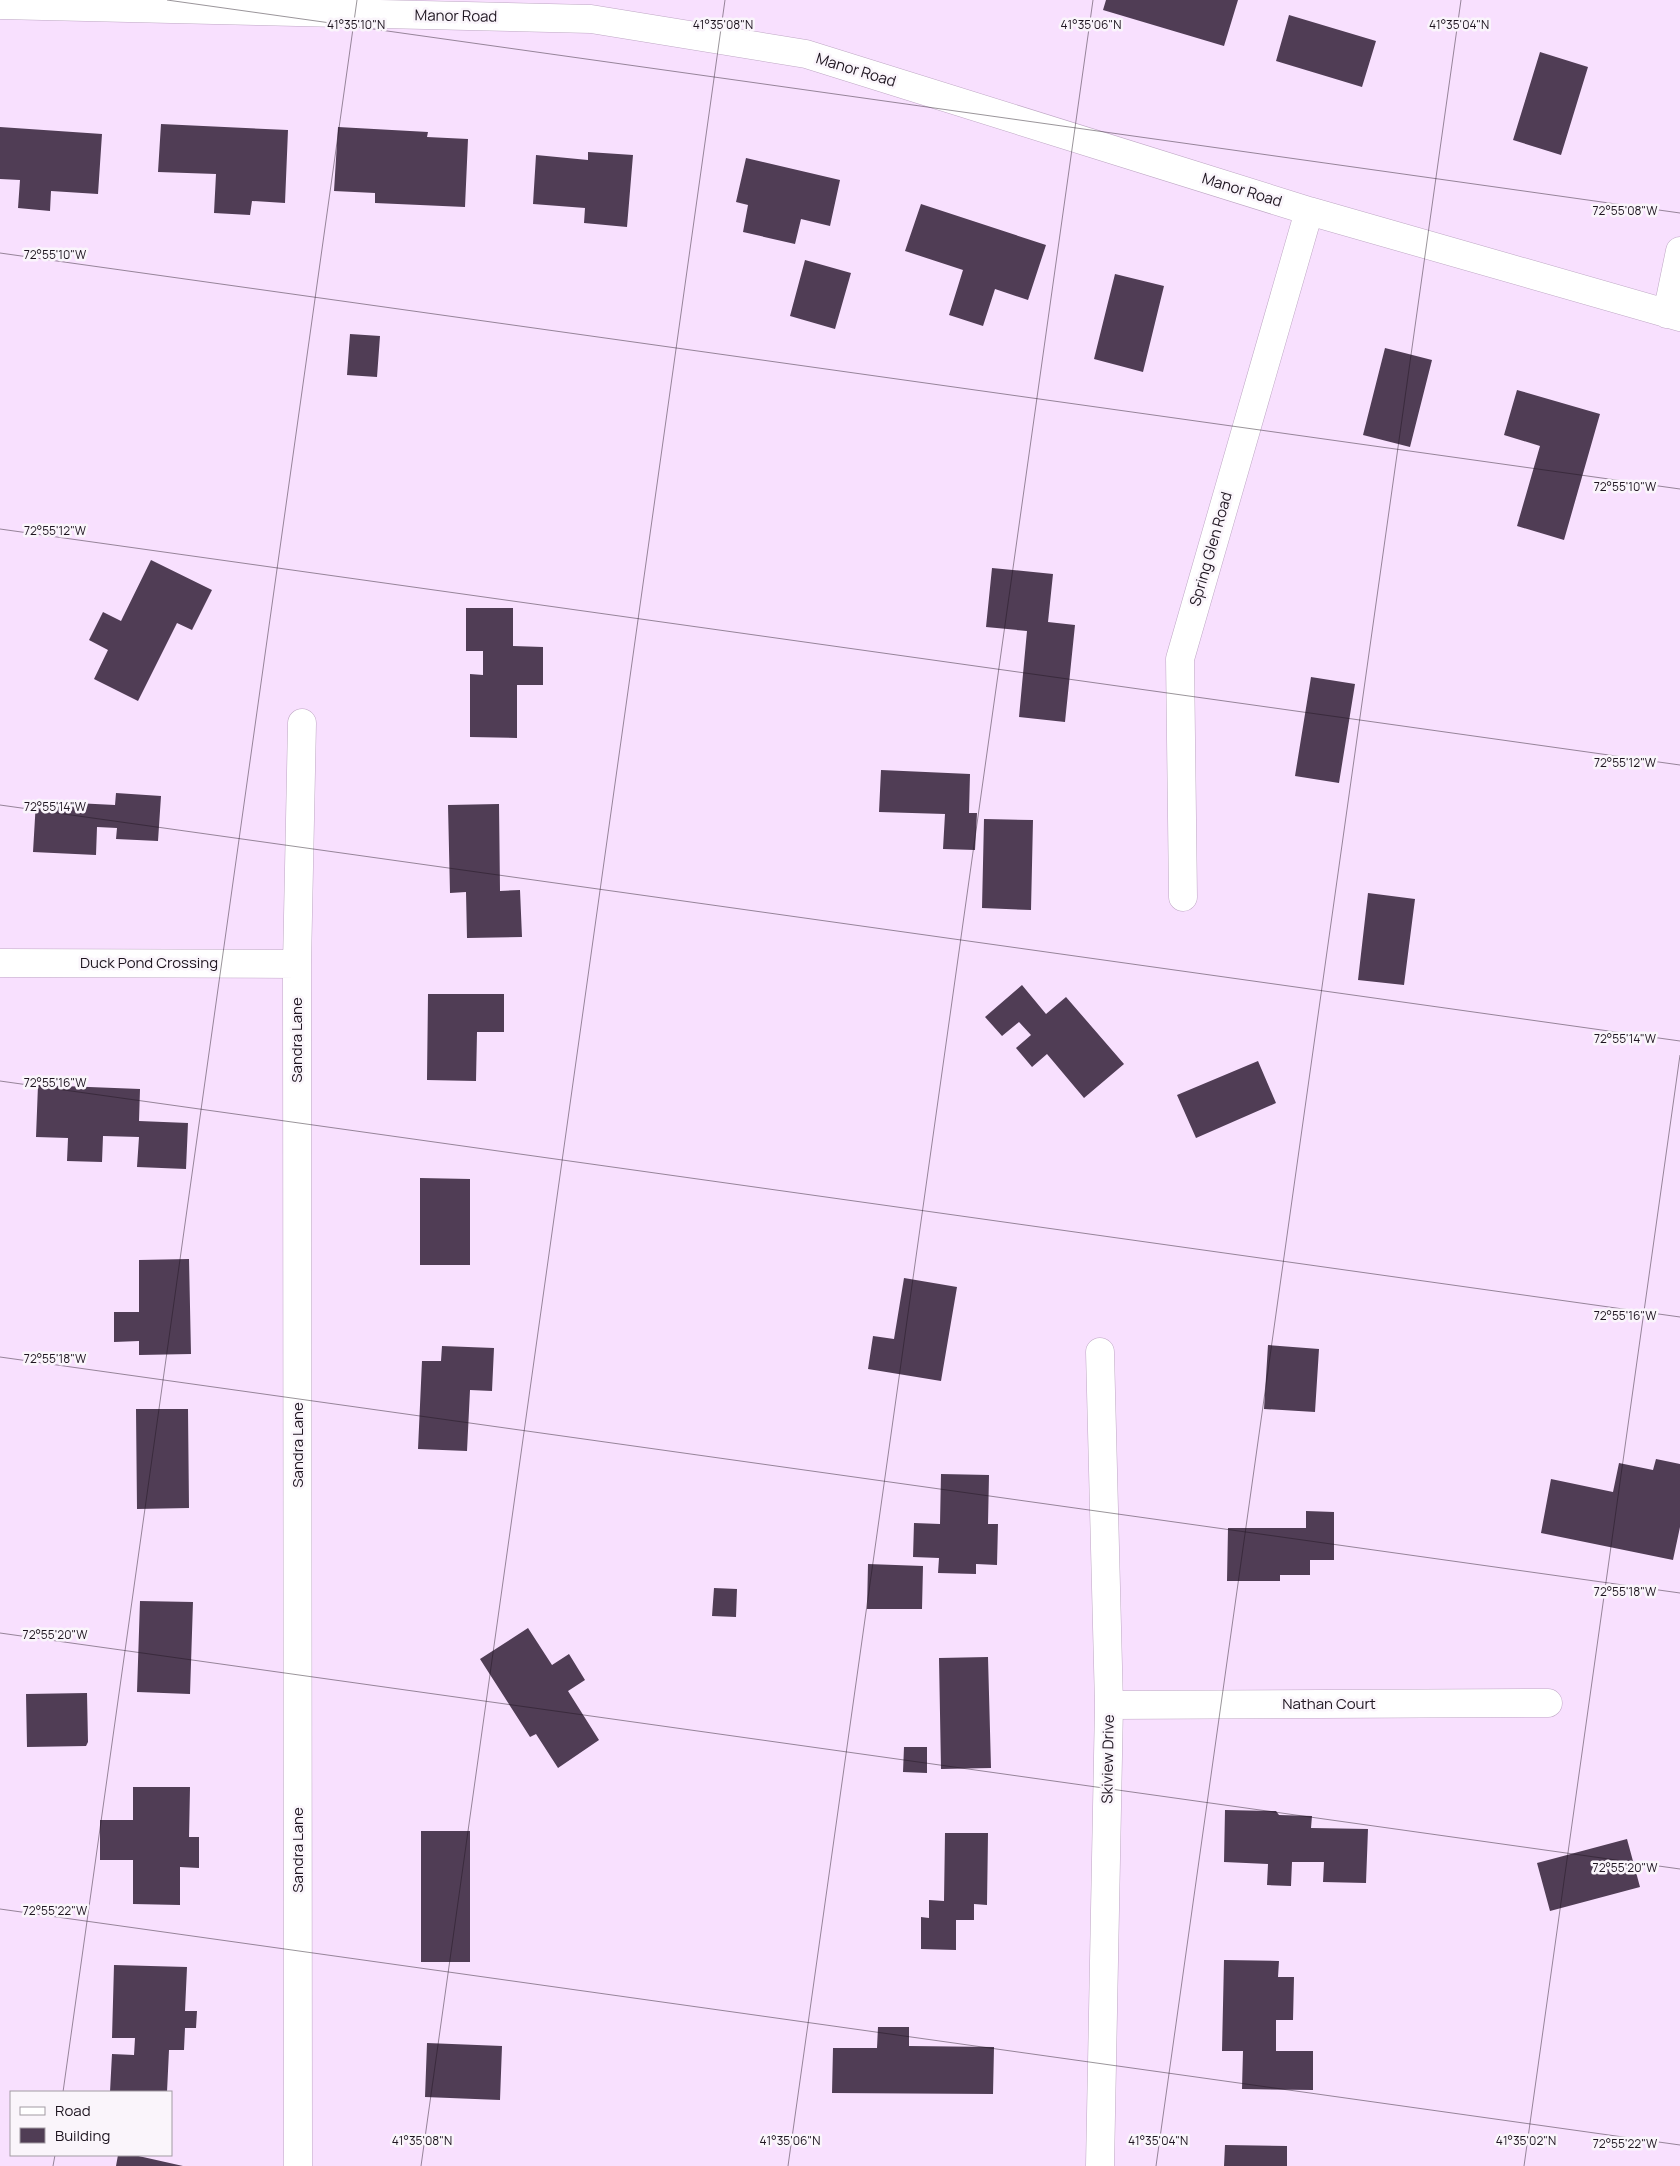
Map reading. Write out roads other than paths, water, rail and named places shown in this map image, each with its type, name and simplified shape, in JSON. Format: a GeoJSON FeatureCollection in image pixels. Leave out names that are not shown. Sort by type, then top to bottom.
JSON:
{"type":"FeatureCollection","features":[{"type":"Feature","properties":{"kind":"street","name":"Manor Road"},"geometry":{"type":"LineString","coordinates":[[0,5],[601,21],[806,54],[1309,211],[1674,316]]}},
{"type":"Feature","properties":{"kind":"street","name":"Spring Glen Road"},"geometry":{"type":"LineString","coordinates":[[1183,897],[1180,659],[1309,211]]}},
{"type":"Feature","properties":{"kind":"street"},"geometry":{"type":"LineString","coordinates":[[1674,316],[1680,251]]}},
{"type":"Feature","properties":{"kind":"street","name":"Sandra Lane"},"geometry":{"type":"LineString","coordinates":[[298,2166],[297,964],[302,723]]}},
{"type":"Feature","properties":{"kind":"street","name":"Duck Pond Crossing"},"geometry":{"type":"LineString","coordinates":[[0,963],[297,964]]}},
{"type":"Feature","properties":{"kind":"street","name":"Skiview Drive"},"geometry":{"type":"LineString","coordinates":[[1100,1352],[1109,1705],[1100,2166]]}},
{"type":"Feature","properties":{"kind":"street","name":"Nathan Court"},"geometry":{"type":"LineString","coordinates":[[1109,1705],[1548,1703]]}}]}
